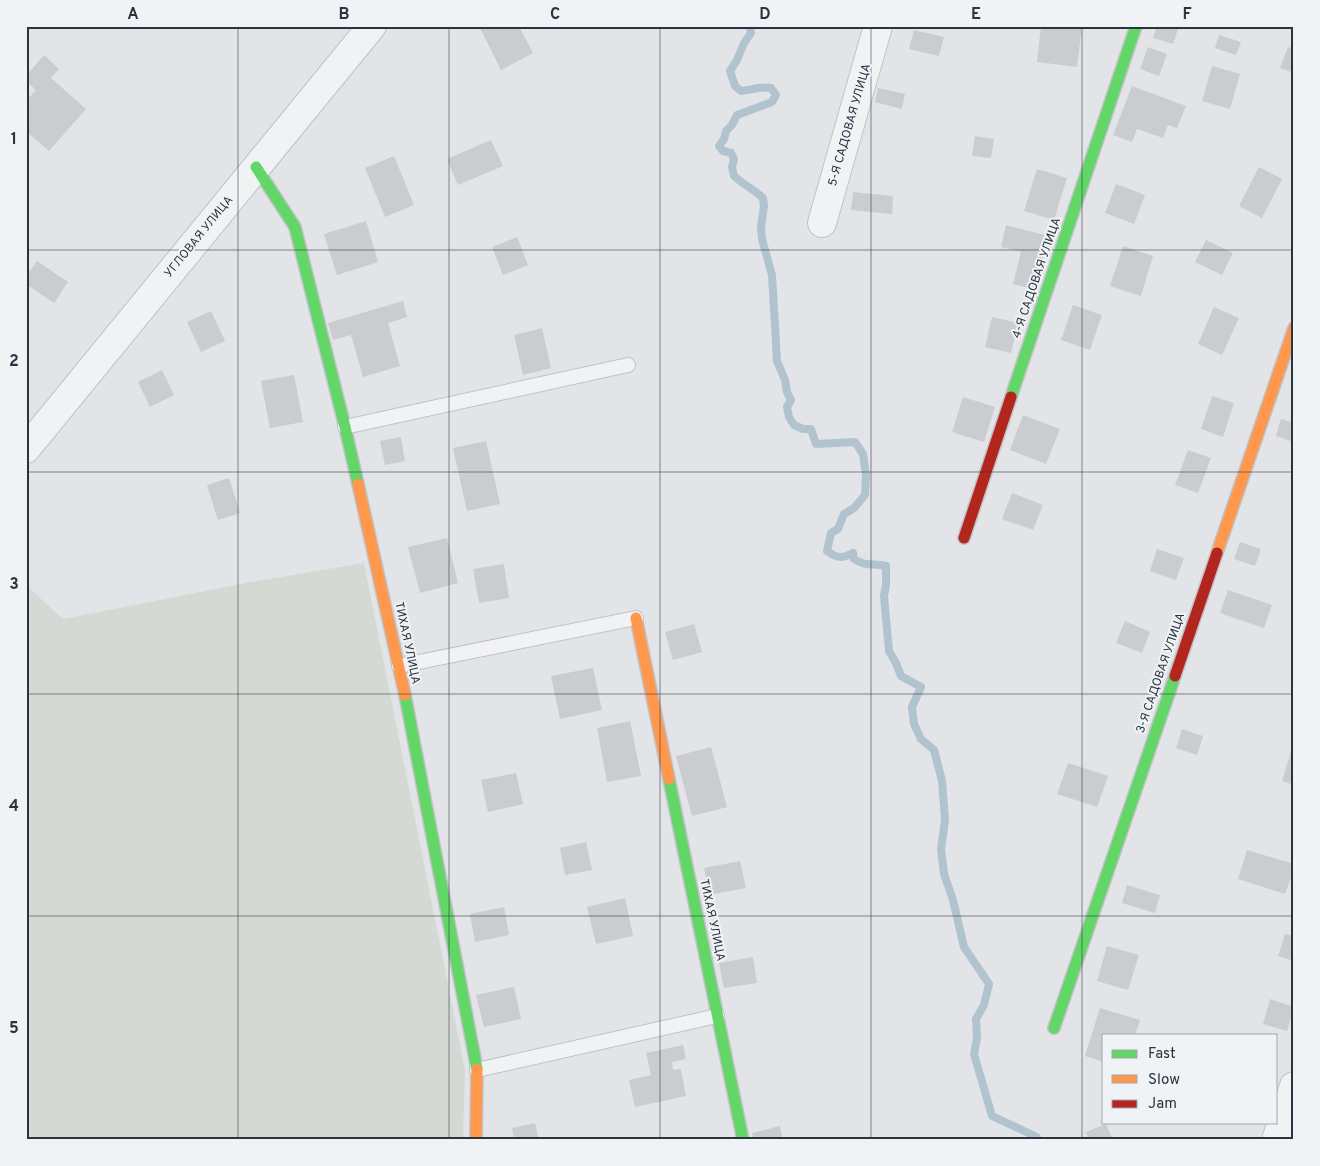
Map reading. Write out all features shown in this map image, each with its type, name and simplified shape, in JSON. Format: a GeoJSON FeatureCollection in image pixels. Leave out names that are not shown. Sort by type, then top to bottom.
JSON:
{"type":"FeatureCollection","features":[{"type":"Feature","properties":{"kind":"street","name":"УГЛОВАЯ УЛИЦА"},"geometry":{"type":"LineString","coordinates":[[26,449],[372,26]]}},
{"type":"Feature","properties":{"kind":"street","name":"5-Я САДОВАЯ УЛИЦА"},"geometry":{"type":"LineString","coordinates":[[822,223],[878,26]]}},
{"type":"Feature","properties":{"kind":"street","name":"4-Я САДОВАЯ УЛИЦА"},"geometry":{"type":"LineString","coordinates":[[964,538],[1136,26]]}},
{"type":"Feature","properties":{"kind":"street","name":"ТИХАЯ УЛИЦА"},"geometry":{"type":"LineString","coordinates":[[256,167],[295,227],[345,427],[399,666],[477,1070],[476,1140]]}},
{"type":"Feature","properties":{"kind":"street","name":"3-Я САДОВАЯ УЛИЦА"},"geometry":{"type":"LineString","coordinates":[[1054,1028],[1294,328]]}},
{"type":"Feature","properties":{"kind":"street","name":"ТИХАЯ УЛИЦА"},"geometry":{"type":"LineString","coordinates":[[636,618],[743,1140]]}},
{"type":"Feature","properties":{"kind":"street"},"geometry":{"type":"LineString","coordinates":[[1276,1140],[1294,1086]]}},
{"type":"Feature","properties":{"kind":"lane"},"geometry":{"type":"LineString","coordinates":[[345,427],[628,365]]}},
{"type":"Feature","properties":{"kind":"lane"},"geometry":{"type":"LineString","coordinates":[[399,666],[636,618]]}},
{"type":"Feature","properties":{"kind":"lane"},"geometry":{"type":"LineString","coordinates":[[477,1070],[718,1016]]}},
{"type":"Feature","properties":{"kind":"shaded area"},"geometry":{"type":"Polygon","coordinates":[[[364,563],[465,1070],[463,1140],[26,1140],[26,585],[63,619],[251,582],[364,563]]]}},
{"type":"Feature","properties":{"kind":"building"},"geometry":{"type":"Polygon","coordinates":[[[479,26],[519,26],[533,53],[501,70],[479,26]]]}},
{"type":"Feature","properties":{"kind":"building"},"geometry":{"type":"Polygon","coordinates":[[[1041,26],[1082,26],[1077,67],[1037,62],[1041,26]]]}},
{"type":"Feature","properties":{"kind":"building"},"geometry":{"type":"Polygon","coordinates":[[[1157,26],[1179,26],[1173,44],[1153,38],[1157,26]]]}},
{"type":"Feature","properties":{"kind":"building"},"geometry":{"type":"Polygon","coordinates":[[[914,30],[944,37],[939,56],[909,49],[914,30]]]}},
{"type":"Feature","properties":{"kind":"building"},"geometry":{"type":"Polygon","coordinates":[[[1219,35],[1241,42],[1236,55],[1215,48],[1219,35]]]}},
{"type":"Feature","properties":{"kind":"building"},"geometry":{"type":"Polygon","coordinates":[[[1148,47],[1167,54],[1159,76],[1140,69],[1148,47]]]}},
{"type":"Feature","properties":{"kind":"building"},"geometry":{"type":"Polygon","coordinates":[[[1288,47],[1294,49],[1294,73],[1280,68],[1288,47]]]}},
{"type":"Feature","properties":{"kind":"building"},"geometry":{"type":"Polygon","coordinates":[[[44,55],[59,69],[51,78],[86,109],[49,151],[26,131],[26,101],[36,90],[26,81],[26,76],[44,55]]]}},
{"type":"Feature","properties":{"kind":"building"},"geometry":{"type":"Polygon","coordinates":[[[1212,66],[1240,74],[1230,109],[1202,101],[1212,66]]]}},
{"type":"Feature","properties":{"kind":"building"},"geometry":{"type":"Polygon","coordinates":[[[1132,86],[1186,106],[1177,128],[1168,125],[1163,138],[1137,129],[1132,142],[1113,135],[1132,86]]]}},
{"type":"Feature","properties":{"kind":"building"},"geometry":{"type":"Polygon","coordinates":[[[878,88],[905,94],[902,109],[875,102],[878,88]]]}},
{"type":"Feature","properties":{"kind":"building"},"geometry":{"type":"Polygon","coordinates":[[[975,136],[994,139],[991,158],[972,156],[975,136]]]}},
{"type":"Feature","properties":{"kind":"building"},"geometry":{"type":"Polygon","coordinates":[[[491,140],[503,166],[458,185],[447,159],[491,140]]]}},
{"type":"Feature","properties":{"kind":"building"},"geometry":{"type":"Polygon","coordinates":[[[394,156],[414,205],[385,217],[365,168],[394,156]]]}},
{"type":"Feature","properties":{"kind":"building"},"geometry":{"type":"Polygon","coordinates":[[[1259,167],[1282,179],[1262,218],[1239,206],[1259,167]]]}},
{"type":"Feature","properties":{"kind":"building"},"geometry":{"type":"Polygon","coordinates":[[[1037,169],[1067,178],[1054,220],[1024,211],[1037,169]]]}},
{"type":"Feature","properties":{"kind":"building"},"geometry":{"type":"Polygon","coordinates":[[[1116,184],[1145,195],[1134,224],[1105,213],[1116,184]]]}},
{"type":"Feature","properties":{"kind":"building"},"geometry":{"type":"Polygon","coordinates":[[[853,192],[893,196],[892,214],[851,210],[853,192]]]}},
{"type":"Feature","properties":{"kind":"building"},"geometry":{"type":"Polygon","coordinates":[[[366,221],[378,262],[337,275],[324,234],[366,221]]]}},
{"type":"Feature","properties":{"kind":"building"},"geometry":{"type":"Polygon","coordinates":[[[1006,225],[1048,236],[1035,289],[1013,284],[1021,252],[1001,247],[1006,225]]]}},
{"type":"Feature","properties":{"kind":"building"},"geometry":{"type":"Polygon","coordinates":[[[517,237],[528,265],[503,275],[492,247],[517,237]]]}},
{"type":"Feature","properties":{"kind":"building"},"geometry":{"type":"Polygon","coordinates":[[[1206,240],[1233,253],[1222,275],[1195,262],[1206,240]]]}},
{"type":"Feature","properties":{"kind":"building"},"geometry":{"type":"Polygon","coordinates":[[[1123,246],[1153,256],[1141,296],[1110,286],[1123,246]]]}},
{"type":"Feature","properties":{"kind":"building"},"geometry":{"type":"Polygon","coordinates":[[[37,261],[68,282],[54,303],[26,284],[26,276],[37,261]]]}},
{"type":"Feature","properties":{"kind":"building"},"geometry":{"type":"Polygon","coordinates":[[[403,301],[407,317],[388,323],[400,366],[363,377],[351,335],[333,340],[328,323],[403,301]]]}},
{"type":"Feature","properties":{"kind":"building"},"geometry":{"type":"Polygon","coordinates":[[[1073,305],[1102,315],[1090,350],[1061,340],[1073,305]]]}},
{"type":"Feature","properties":{"kind":"building"},"geometry":{"type":"Polygon","coordinates":[[[1214,307],[1239,318],[1222,355],[1198,344],[1214,307]]]}},
{"type":"Feature","properties":{"kind":"building"},"geometry":{"type":"Polygon","coordinates":[[[211,311],[225,341],[201,352],[187,322],[211,311]]]}},
{"type":"Feature","properties":{"kind":"building"},"geometry":{"type":"Polygon","coordinates":[[[992,317],[1018,323],[1011,353],[985,347],[992,317]]]}},
{"type":"Feature","properties":{"kind":"building"},"geometry":{"type":"Polygon","coordinates":[[[542,328],[551,368],[523,375],[514,335],[542,328]]]}},
{"type":"Feature","properties":{"kind":"building"},"geometry":{"type":"Polygon","coordinates":[[[162,370],[174,395],[150,407],[138,382],[162,370]]]}},
{"type":"Feature","properties":{"kind":"building"},"geometry":{"type":"Polygon","coordinates":[[[294,375],[303,422],[270,428],[261,381],[294,375]]]}},
{"type":"Feature","properties":{"kind":"building"},"geometry":{"type":"Polygon","coordinates":[[[1212,396],[1234,403],[1223,437],[1201,429],[1212,396]]]}},
{"type":"Feature","properties":{"kind":"building"},"geometry":{"type":"Polygon","coordinates":[[[963,397],[995,407],[984,442],[952,432],[963,397]]]}},
{"type":"Feature","properties":{"kind":"building"},"geometry":{"type":"Polygon","coordinates":[[[1023,415],[1060,429],[1046,464],[1010,450],[1023,415]]]}},
{"type":"Feature","properties":{"kind":"building"},"geometry":{"type":"Polygon","coordinates":[[[1281,419],[1294,423],[1294,442],[1276,436],[1281,419]]]}},
{"type":"Feature","properties":{"kind":"building"},"geometry":{"type":"Polygon","coordinates":[[[401,437],[405,461],[385,465],[380,441],[401,437]]]}},
{"type":"Feature","properties":{"kind":"building"},"geometry":{"type":"Polygon","coordinates":[[[486,441],[500,504],[467,511],[453,448],[486,441]]]}},
{"type":"Feature","properties":{"kind":"building"},"geometry":{"type":"Polygon","coordinates":[[[1188,450],[1211,458],[1198,493],[1175,485],[1188,450]]]}},
{"type":"Feature","properties":{"kind":"building"},"geometry":{"type":"Polygon","coordinates":[[[229,478],[240,513],[218,520],[207,485],[229,478]]]}},
{"type":"Feature","properties":{"kind":"building"},"geometry":{"type":"Polygon","coordinates":[[[1012,493],[1043,505],[1033,530],[1002,519],[1012,493]]]}},
{"type":"Feature","properties":{"kind":"building"},"geometry":{"type":"Polygon","coordinates":[[[447,538],[458,583],[420,593],[408,547],[447,538]]]}},
{"type":"Feature","properties":{"kind":"building"},"geometry":{"type":"Polygon","coordinates":[[[1240,542],[1261,549],[1255,566],[1234,559],[1240,542]]]}},
{"type":"Feature","properties":{"kind":"building"},"geometry":{"type":"Polygon","coordinates":[[[1157,549],[1184,558],[1176,580],[1150,571],[1157,549]]]}},
{"type":"Feature","properties":{"kind":"building"},"geometry":{"type":"Polygon","coordinates":[[[504,564],[509,598],[479,603],[473,569],[504,564]]]}},
{"type":"Feature","properties":{"kind":"building"},"geometry":{"type":"Polygon","coordinates":[[[1228,590],[1272,605],[1264,628],[1220,613],[1228,590]]]}},
{"type":"Feature","properties":{"kind":"building"},"geometry":{"type":"Polygon","coordinates":[[[1125,621],[1150,632],[1142,653],[1116,643],[1125,621]]]}},
{"type":"Feature","properties":{"kind":"building"},"geometry":{"type":"Polygon","coordinates":[[[694,624],[702,652],[673,660],[665,632],[694,624]]]}},
{"type":"Feature","properties":{"kind":"building"},"geometry":{"type":"Polygon","coordinates":[[[593,668],[602,710],[560,719],[551,676],[593,668]]]}},
{"type":"Feature","properties":{"kind":"building"},"geometry":{"type":"Polygon","coordinates":[[[630,721],[641,776],[607,782],[597,728],[630,721]]]}},
{"type":"Feature","properties":{"kind":"building"},"geometry":{"type":"Polygon","coordinates":[[[1182,729],[1203,736],[1197,755],[1176,748],[1182,729]]]}},
{"type":"Feature","properties":{"kind":"building"},"geometry":{"type":"Polygon","coordinates":[[[1294,745],[1294,785],[1282,781],[1294,745]]]}},
{"type":"Feature","properties":{"kind":"building"},"geometry":{"type":"Polygon","coordinates":[[[711,747],[727,807],[692,816],[676,756],[711,747]]]}},
{"type":"Feature","properties":{"kind":"building"},"geometry":{"type":"Polygon","coordinates":[[[1068,763],[1108,776],[1097,807],[1057,794],[1068,763]]]}},
{"type":"Feature","properties":{"kind":"building"},"geometry":{"type":"Polygon","coordinates":[[[516,773],[523,804],[488,812],[481,780],[516,773]]]}},
{"type":"Feature","properties":{"kind":"building"},"geometry":{"type":"Polygon","coordinates":[[[586,842],[592,870],[565,875],[560,848],[586,842]]]}},
{"type":"Feature","properties":{"kind":"building"},"geometry":{"type":"Polygon","coordinates":[[[1247,850],[1294,864],[1285,894],[1238,879],[1247,850]]]}},
{"type":"Feature","properties":{"kind":"building"},"geometry":{"type":"Polygon","coordinates":[[[740,861],[746,888],[709,895],[704,868],[740,861]]]}},
{"type":"Feature","properties":{"kind":"building"},"geometry":{"type":"Polygon","coordinates":[[[1127,885],[1160,895],[1155,913],[1122,903],[1127,885]]]}},
{"type":"Feature","properties":{"kind":"building"},"geometry":{"type":"Polygon","coordinates":[[[625,898],[633,936],[596,944],[587,907],[625,898]]]}},
{"type":"Feature","properties":{"kind":"building"},"geometry":{"type":"Polygon","coordinates":[[[504,907],[509,935],[475,942],[470,914],[504,907]]]}},
{"type":"Feature","properties":{"kind":"building"},"geometry":{"type":"Polygon","coordinates":[[[1285,934],[1294,936],[1294,961],[1278,956],[1285,934]]]}},
{"type":"Feature","properties":{"kind":"building"},"geometry":{"type":"Polygon","coordinates":[[[1107,946],[1139,955],[1128,990],[1097,981],[1107,946]]]}},
{"type":"Feature","properties":{"kind":"building"},"geometry":{"type":"Polygon","coordinates":[[[753,957],[757,983],[724,988],[719,963],[753,957]]]}},
{"type":"Feature","properties":{"kind":"building"},"geometry":{"type":"Polygon","coordinates":[[[514,987],[521,1019],[484,1027],[476,995],[514,987]]]}},
{"type":"Feature","properties":{"kind":"building"},"geometry":{"type":"Polygon","coordinates":[[[1270,999],[1294,1007],[1287,1031],[1263,1024],[1270,999]]]}},
{"type":"Feature","properties":{"kind":"building"},"geometry":{"type":"Polygon","coordinates":[[[1100,1008],[1140,1020],[1135,1034],[1102,1034],[1102,1061],[1085,1056],[1100,1008]]]}},
{"type":"Feature","properties":{"kind":"building"},"geometry":{"type":"Polygon","coordinates":[[[683,1045],[686,1059],[672,1062],[673,1070],[681,1069],[686,1096],[635,1107],[629,1080],[651,1075],[646,1053],[683,1045]]]}},
{"type":"Feature","properties":{"kind":"building"},"geometry":{"type":"Polygon","coordinates":[[[535,1123],[539,1140],[514,1140],[512,1128],[535,1123]]]}},
{"type":"Feature","properties":{"kind":"building"},"geometry":{"type":"Polygon","coordinates":[[[1106,1124],[1113,1140],[1089,1140],[1086,1132],[1106,1124]]]}},
{"type":"Feature","properties":{"kind":"building"},"geometry":{"type":"Polygon","coordinates":[[[780,1126],[783,1140],[754,1140],[752,1133],[780,1126]]]}},
{"type":"Feature","properties":{"kind":"waterway"},"geometry":{"type":"LineString","coordinates":[[750,26],[751,33],[730,71],[735,86],[741,91],[771,88],[776,95],[772,102],[737,115],[719,146],[723,151],[731,153],[734,159],[732,167],[734,176],[763,198],[762,239],[772,275],[777,361],[791,400],[787,407],[789,417],[794,425],[803,429],[811,429],[816,444],[855,442],[863,454],[866,475],[865,495],[854,508],[844,514],[838,529],[831,533],[827,551],[840,557],[853,553],[854,559],[862,563],[886,566],[884,596],[889,651],[901,676],[921,687],[912,707],[914,724],[921,739],[934,750],[942,781],[945,820],[941,849],[944,874],[953,900],[964,947],[989,984],[984,1005],[976,1019],[977,1038],[974,1054],[992,1116],[1037,1137],[1037,1140]]}},
{"type":"Feature","properties":{"kind":"traffic: fast"},"geometry":{"type":"LineString","coordinates":[[1011,397],[1136,26]]}},
{"type":"Feature","properties":{"kind":"traffic: fast"},"geometry":{"type":"LineString","coordinates":[[256,167],[295,227],[358,484]]}},
{"type":"Feature","properties":{"kind":"traffic: fast"},"geometry":{"type":"LineString","coordinates":[[1054,1028],[1175,676]]}},
{"type":"Feature","properties":{"kind":"traffic: fast"},"geometry":{"type":"LineString","coordinates":[[405,695],[477,1069]]}},
{"type":"Feature","properties":{"kind":"traffic: fast"},"geometry":{"type":"LineString","coordinates":[[669,779],[743,1140]]}},
{"type":"Feature","properties":{"kind":"traffic: slow"},"geometry":{"type":"LineString","coordinates":[[1217,553],[1294,328]]}},
{"type":"Feature","properties":{"kind":"traffic: slow"},"geometry":{"type":"LineString","coordinates":[[358,484],[405,695]]}},
{"type":"Feature","properties":{"kind":"traffic: slow"},"geometry":{"type":"LineString","coordinates":[[636,618],[669,779]]}},
{"type":"Feature","properties":{"kind":"traffic: slow"},"geometry":{"type":"LineString","coordinates":[[476,1140],[477,1069]]}},
{"type":"Feature","properties":{"kind":"traffic: jam"},"geometry":{"type":"LineString","coordinates":[[964,538],[1011,397]]}},
{"type":"Feature","properties":{"kind":"traffic: jam"},"geometry":{"type":"LineString","coordinates":[[1175,676],[1217,553]]}}]}
